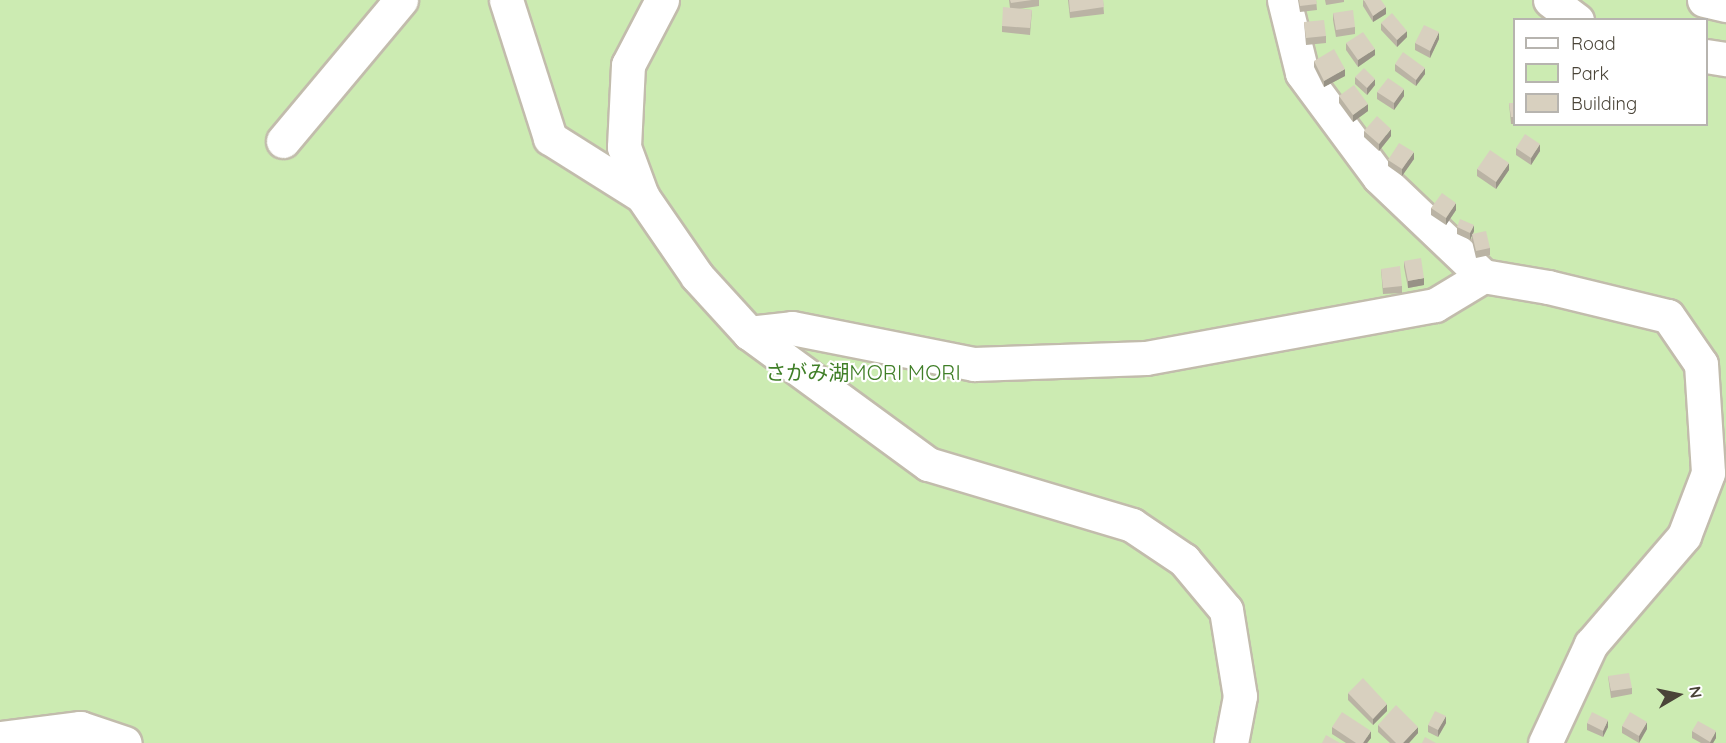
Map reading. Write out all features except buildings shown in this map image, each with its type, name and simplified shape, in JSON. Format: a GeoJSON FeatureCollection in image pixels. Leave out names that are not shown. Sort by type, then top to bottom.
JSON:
{"type":"FeatureCollection","features":[{"type":"Feature","properties":{"kind":"lane"},"geometry":{"type":"LineString","coordinates":[[283,141],[401,0]]}},
{"type":"Feature","properties":{"kind":"lane"},"geometry":{"type":"LineString","coordinates":[[506,0],[550,138],[642,196]]}},
{"type":"Feature","properties":{"kind":"lane"},"geometry":{"type":"LineString","coordinates":[[662,0],[628,65],[624,147],[642,196],[697,276],[749,333],[928,464],[1132,525],[1184,560],[1226,610],[1240,696],[1231,743]]}},
{"type":"Feature","properties":{"kind":"lane"},"geometry":{"type":"LineString","coordinates":[[1284,0],[1302,73],[1309,83],[1379,177],[1483,276],[1548,287],[1668,316],[1701,364],[1717,479],[1684,536],[1591,644],[1545,743]]}},
{"type":"Feature","properties":{"kind":"lane"},"geometry":{"type":"LineString","coordinates":[[1550,0],[1574,18]]}},
{"type":"Feature","properties":{"kind":"lane"},"geometry":{"type":"LineString","coordinates":[[1704,0],[1726,5]]}},
{"type":"Feature","properties":{"kind":"lane"},"geometry":{"type":"LineString","coordinates":[[1708,56],[1726,59]]}},
{"type":"Feature","properties":{"kind":"lane"},"geometry":{"type":"LineString","coordinates":[[749,333],[792,328],[974,364],[1146,358],[1435,305],[1483,276]]}},
{"type":"Feature","properties":{"kind":"lane"},"geometry":{"type":"LineString","coordinates":[[0,738],[80,728],[125,743]]}},
{"type":"Feature","properties":{"kind":"green space","name":"さがみ湖MORI MORI"},"geometry":{"type":"Polygon","coordinates":[[[0,0],[1726,0],[1726,743],[0,743],[0,0]]]}}]}
